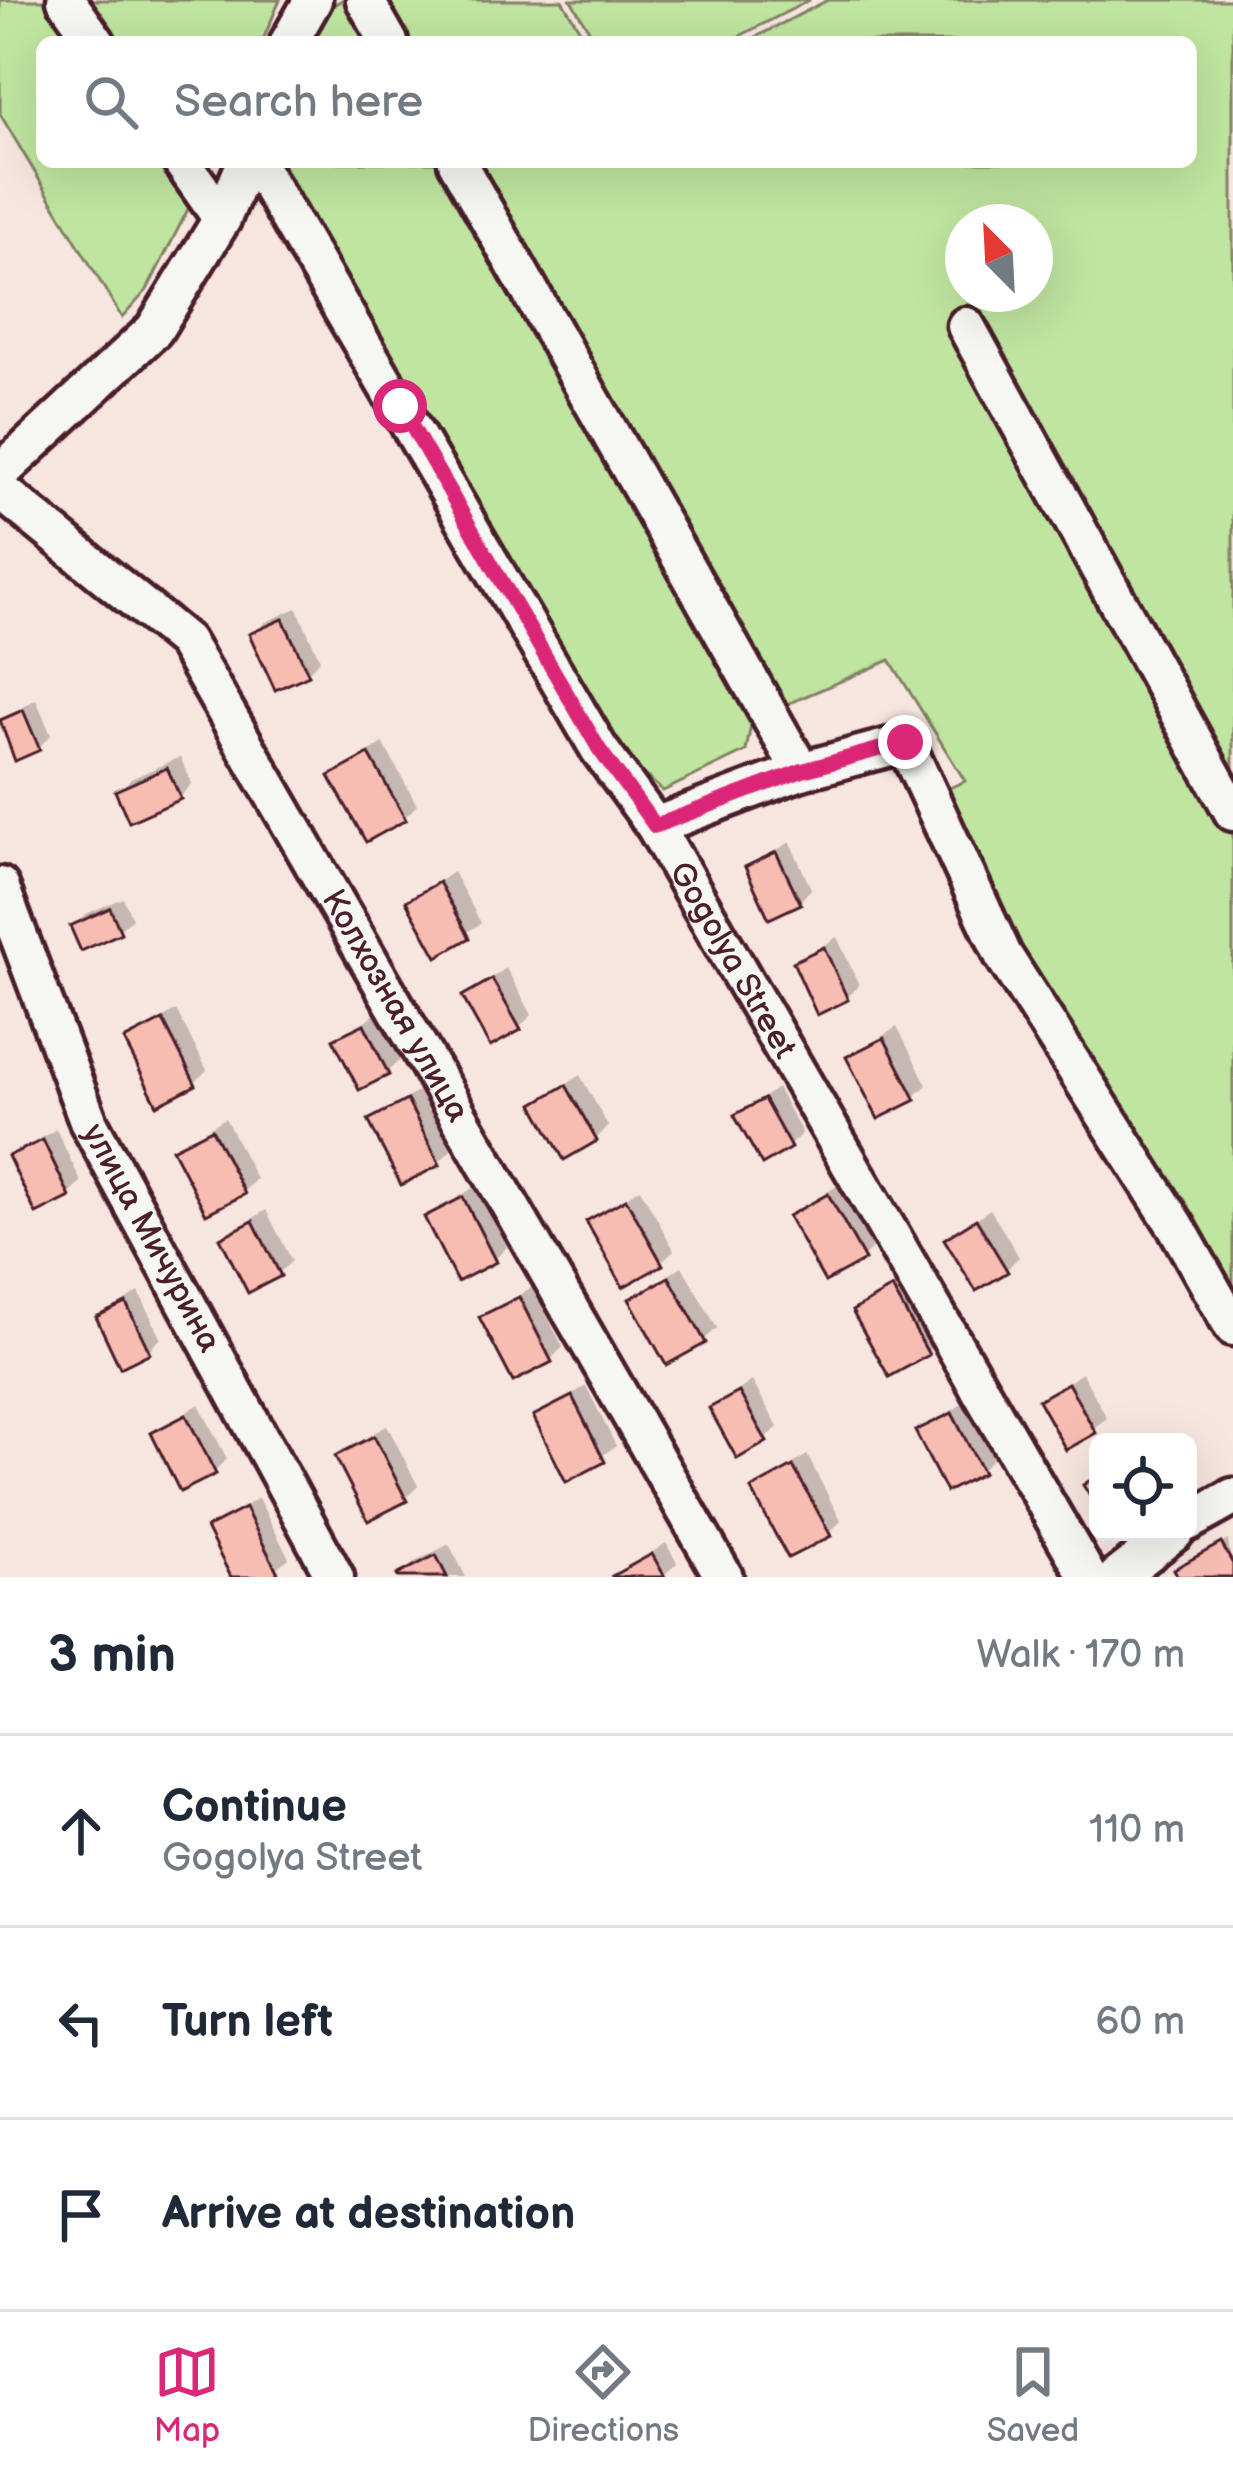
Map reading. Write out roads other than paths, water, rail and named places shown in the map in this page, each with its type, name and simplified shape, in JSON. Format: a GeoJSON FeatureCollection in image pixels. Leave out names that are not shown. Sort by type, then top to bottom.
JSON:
{"type":"FeatureCollection","features":[{"type":"Feature","properties":{"kind":"street"},"geometry":{"type":"LineString","coordinates":[[67,0],[92,36]]}},
{"type":"Feature","properties":{"kind":"street"},"geometry":{"type":"LineString","coordinates":[[292,36],[313,0]]}},
{"type":"Feature","properties":{"kind":"street"},"geometry":{"type":"LineString","coordinates":[[365,0],[386,36]]}},
{"type":"Feature","properties":{"kind":"street"},"geometry":{"type":"LineString","coordinates":[[186,168],[222,219]]}},
{"type":"Feature","properties":{"kind":"street"},"geometry":{"type":"LineString","coordinates":[[0,473],[154,330],[222,219],[243,168]]}},
{"type":"Feature","properties":{"kind":"street","name":"Gogolya Street"},"geometry":{"type":"LineString","coordinates":[[260,168],[599,749],[655,826],[1088,1577]]}},
{"type":"Feature","properties":{"kind":"street"},"geometry":{"type":"LineString","coordinates":[[460,168],[801,771]]}},
{"type":"Feature","properties":{"kind":"street"},"geometry":{"type":"LineString","coordinates":[[966,326],[1233,812]]}},
{"type":"Feature","properties":{"kind":"street","name":"Колхозная улица"},"geometry":{"type":"LineString","coordinates":[[0,490],[185,641],[724,1577]]}},
{"type":"Feature","properties":{"kind":"street"},"geometry":{"type":"LineString","coordinates":[[655,826],[801,771],[905,742],[1003,955],[1176,1226],[1233,1327]]}},
{"type":"Feature","properties":{"kind":"street","name":"улица Мичурина"},"geometry":{"type":"LineString","coordinates":[[0,886],[89,1123],[335,1577]]}},
{"type":"Feature","properties":{"kind":"street"},"geometry":{"type":"LineString","coordinates":[[1197,1517],[1233,1497]]}},
{"type":"Feature","properties":{"kind":"street"},"geometry":{"type":"LineString","coordinates":[[1117,1577],[1163,1541]]}}]}
